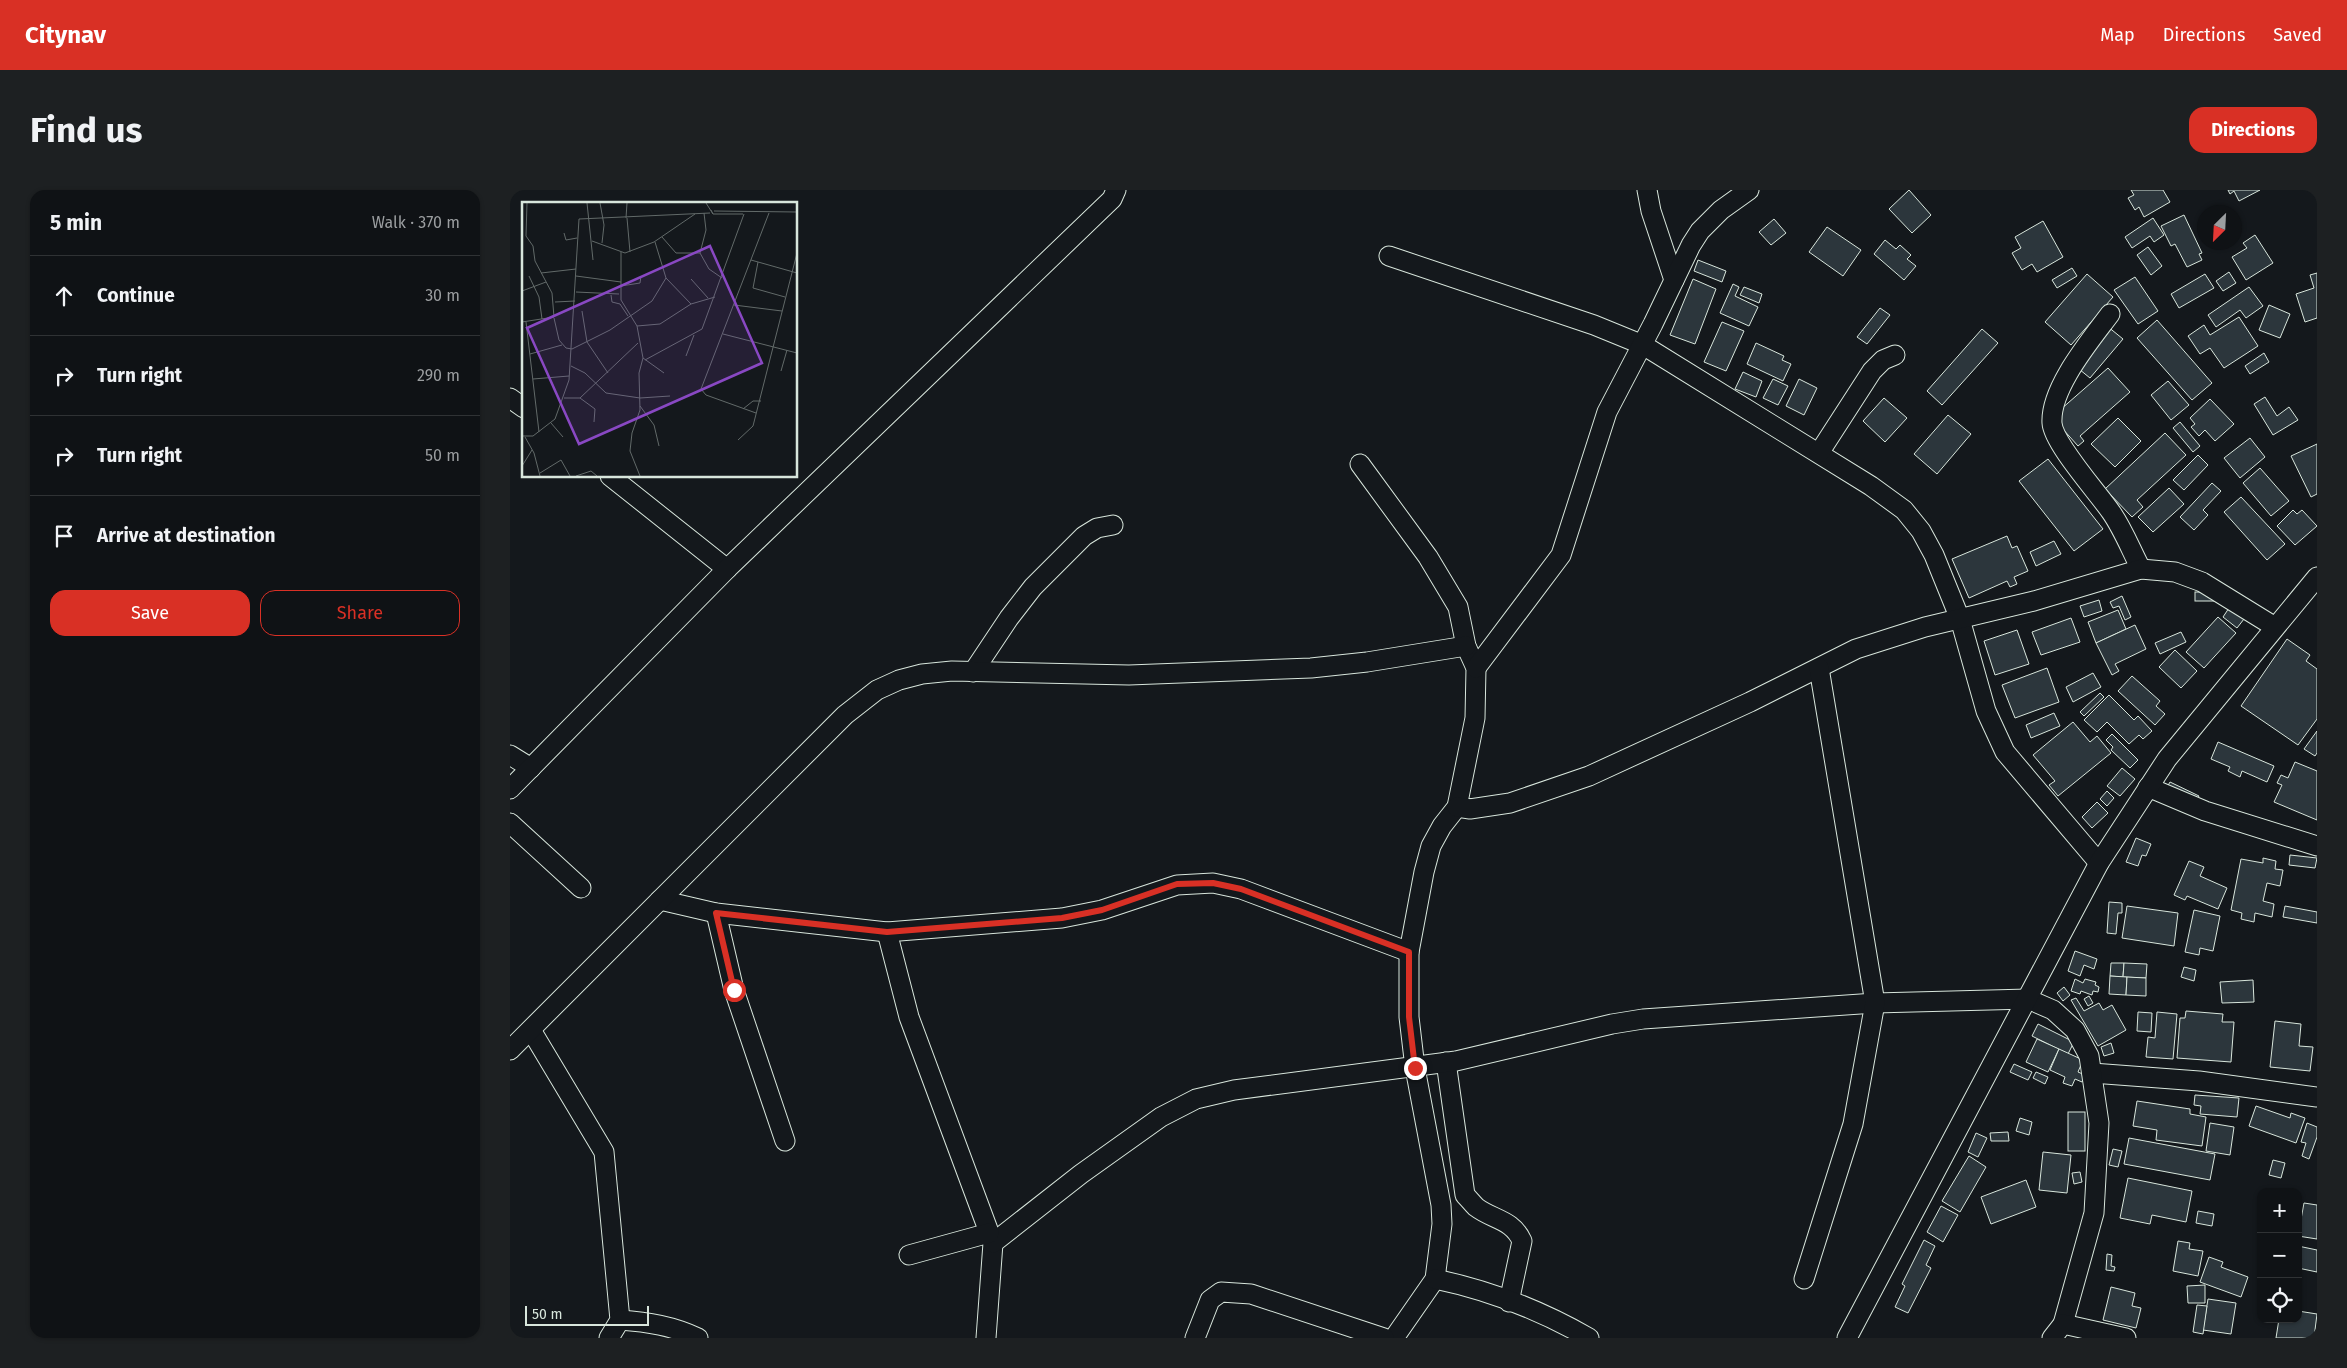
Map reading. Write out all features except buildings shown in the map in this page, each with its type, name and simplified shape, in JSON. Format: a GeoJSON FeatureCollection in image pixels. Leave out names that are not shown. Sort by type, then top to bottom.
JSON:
{"type":"FeatureCollection","features":[{"type":"Feature","properties":{"kind":"street"},"geometry":{"type":"LineString","coordinates":[[510,790],[727,569],[1112,199],[1116,190]]}},
{"type":"Feature","properties":{"kind":"street"},"geometry":{"type":"LineString","coordinates":[[1647,190],[1651,211],[1674,280]]}},
{"type":"Feature","properties":{"kind":"street"},"geometry":{"type":"LineString","coordinates":[[1476,668],[1560,554],[1607,412],[1643,345],[1691,245],[1700,231],[1721,210],[1749,190]]}},
{"type":"Feature","properties":{"kind":"street"},"geometry":{"type":"LineString","coordinates":[[1389,256],[1594,325],[1643,345],[1819,453],[1871,486],[1904,510],[1922,531],[1934,555],[1960,619],[1986,711],[2005,752],[2099,863]]}},
{"type":"Feature","properties":{"kind":"street"},"geometry":{"type":"LineString","coordinates":[[2110,314],[2073,364],[2056,400],[2052,424],[2058,439],[2112,513],[2141,569]]}},
{"type":"Feature","properties":{"kind":"street"},"geometry":{"type":"LineString","coordinates":[[1819,453],[1872,371],[1883,360],[1895,355]]}},
{"type":"Feature","properties":{"kind":"street"},"geometry":{"type":"LineString","coordinates":[[510,398],[522,407]]}},
{"type":"Feature","properties":{"kind":"street"},"geometry":{"type":"LineString","coordinates":[[1360,464],[1428,557],[1458,607],[1466,646],[1476,668],[1475,718],[1457,807],[1442,826],[1430,846],[1409,952],[1409,1017],[1415,1068],[1441,1205],[1442,1224],[1435,1279],[1394,1338]]}},
{"type":"Feature","properties":{"kind":"street"},"geometry":{"type":"LineString","coordinates":[[613,478],[727,569]]}},
{"type":"Feature","properties":{"kind":"street"},"geometry":{"type":"LineString","coordinates":[[973,672],[1009,618],[1033,587],[1084,536],[1098,528],[1113,525]]}},
{"type":"Feature","properties":{"kind":"street"},"geometry":{"type":"LineString","coordinates":[[1457,807],[1470,809],[1510,803],[1589,776],[1750,702],[1856,649],[1925,627],[2034,601],[2141,569],[2175,572],[2202,582],[2275,626]]}},
{"type":"Feature","properties":{"kind":"street"},"geometry":{"type":"LineString","coordinates":[[1847,1338],[2099,863],[2167,759],[2317,577]]}},
{"type":"Feature","properties":{"kind":"street"},"geometry":{"type":"LineString","coordinates":[[510,1050],[845,715],[877,690],[899,680],[922,674],[973,672],[1129,675],[1311,668],[1367,662],[1466,646]]}},
{"type":"Feature","properties":{"kind":"street"},"geometry":{"type":"LineString","coordinates":[[1804,1280],[1852,1124],[1875,1003],[1818,668]]}},
{"type":"Feature","properties":{"kind":"street"},"geometry":{"type":"LineString","coordinates":[[510,755],[531,768]]}},
{"type":"Feature","properties":{"kind":"street"},"geometry":{"type":"LineString","coordinates":[[2148,787],[2213,814],[2317,846]]}},
{"type":"Feature","properties":{"kind":"street"},"geometry":{"type":"LineString","coordinates":[[510,823],[581,888]]}},
{"type":"Feature","properties":{"kind":"street"},"geometry":{"type":"LineString","coordinates":[[660,900],[716,913],[887,932],[1062,918],[1102,910],[1177,884],[1213,883],[1241,889],[1409,952]]}},
{"type":"Feature","properties":{"kind":"street"},"geometry":{"type":"LineString","coordinates":[[716,913],[734,990],[785,1141]]}},
{"type":"Feature","properties":{"kind":"street"},"geometry":{"type":"LineString","coordinates":[[887,932],[909,1017],[991,1238],[986,1338]]}},
{"type":"Feature","properties":{"kind":"street"},"geometry":{"type":"LineString","coordinates":[[909,1255],[991,1238],[1161,1117],[1196,1099],[1276,1084],[1415,1068],[1553,1039],[1612,1024],[1643,1019],[1875,1003],[2028,999],[2053,1010],[2075,1030],[2089,1056],[2099,1123],[2094,1213],[2058,1331],[2126,1338]]}},
{"type":"Feature","properties":{"kind":"street"},"geometry":{"type":"LineString","coordinates":[[530,1030],[604,1152],[620,1320],[609,1338]]}},
{"type":"Feature","properties":{"kind":"street"},"geometry":{"type":"LineString","coordinates":[[1446,1062],[1465,1195],[1476,1207],[1508,1223],[1518,1232],[1522,1241],[1509,1302]]}},
{"type":"Feature","properties":{"kind":"street"},"geometry":{"type":"LineString","coordinates":[[2092,1073],[2199,1081],[2317,1097]]}},
{"type":"Feature","properties":{"kind":"street"},"geometry":{"type":"LineString","coordinates":[[1435,1279],[1462,1285],[1509,1302],[1589,1338]]}},
{"type":"Feature","properties":{"kind":"street"},"geometry":{"type":"LineString","coordinates":[[1196,1338],[1210,1300],[1221,1292],[1251,1294],[1384,1338]]}},
{"type":"Feature","properties":{"kind":"street"},"geometry":{"type":"LineString","coordinates":[[620,1320],[651,1323],[681,1330],[698,1338]]}},
{"type":"Feature","properties":{"kind":"route"},"geometry":{"type":"LineString","coordinates":[[734,990],[716,913],[887,932],[1062,918],[1102,910],[1177,884],[1213,883],[1241,889],[1409,952],[1409,1017],[1415,1068]]}}]}
